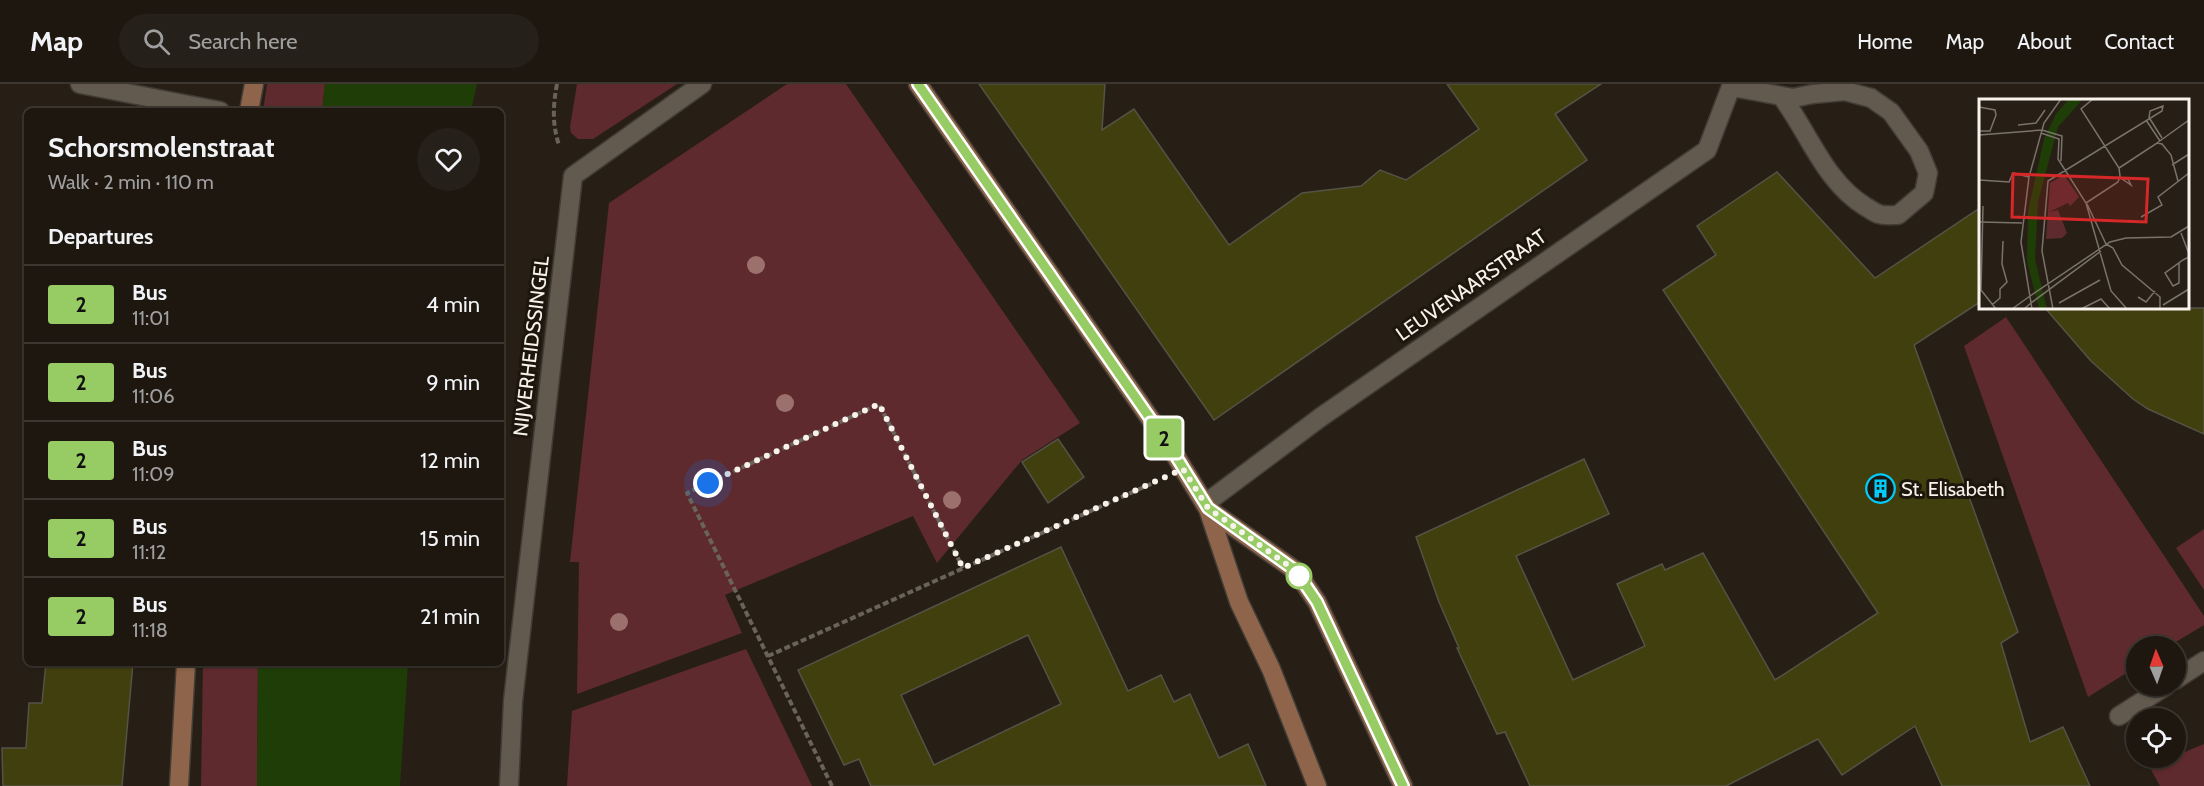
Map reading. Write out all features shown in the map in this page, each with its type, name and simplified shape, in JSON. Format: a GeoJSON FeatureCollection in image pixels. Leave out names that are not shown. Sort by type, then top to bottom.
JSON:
{"type":"FeatureCollection","features":[{"type":"Feature","properties":{"kind":"street"},"geometry":{"type":"LineString","coordinates":[[80,84],[204,108]]}},
{"type":"Feature","properties":{"kind":"street"},"geometry":{"type":"LineString","coordinates":[[250,108],[254,84]]}},
{"type":"Feature","properties":{"kind":"street"},"geometry":{"type":"LineString","coordinates":[[573,176],[702,84]]}},
{"type":"Feature","properties":{"kind":"street"},"geometry":{"type":"LineString","coordinates":[[918,84],[1207,506],[1239,602],[1271,669],[1317,786]]}},
{"type":"Feature","properties":{"kind":"street"},"geometry":{"type":"LineString","coordinates":[[1732,85],[1782,97],[1793,98],[1845,91],[1872,98],[1891,112],[1919,152],[1928,173],[1924,193],[1898,215],[1878,214],[1860,203],[1843,190],[1819,159],[1798,118],[1782,97]]}},
{"type":"Feature","properties":{"kind":"street","name":"LEUVENAARSTRAAT"},"geometry":{"type":"LineString","coordinates":[[1207,506],[1321,417],[1707,150],[1732,85]]}},
{"type":"Feature","properties":{"kind":"street","name":"NIJVERHEIDSSINGEL"},"geometry":{"type":"LineString","coordinates":[[509,786],[513,701],[573,176]]}},
{"type":"Feature","properties":{"kind":"street"},"geometry":{"type":"LineString","coordinates":[[1207,506],[1296,571],[1317,602],[1403,786]]}},
{"type":"Feature","properties":{"kind":"street"},"geometry":{"type":"LineString","coordinates":[[2186,673],[2204,661]]}},
{"type":"Feature","properties":{"kind":"street"},"geometry":{"type":"LineString","coordinates":[[179,786],[186,666]]}},
{"type":"Feature","properties":{"kind":"street"},"geometry":{"type":"LineString","coordinates":[[2119,716],[2150,696]]}},
{"type":"Feature","properties":{"kind":"path"},"geometry":{"type":"LineString","coordinates":[[557,84],[554,101],[555,131],[573,176]]}},
{"type":"Feature","properties":{"kind":"path"},"geometry":{"type":"LineString","coordinates":[[832,786],[687,493],[879,404],[963,568]]}},
{"type":"Feature","properties":{"kind":"path"},"geometry":{"type":"LineString","coordinates":[[768,656],[1183,469]]}},
{"type":"Feature","properties":{"kind":"shaded area"},"geometry":{"type":"Polygon","coordinates":[[[267,84],[325,84],[322,108],[263,108],[267,84]]]}},
{"type":"Feature","properties":{"kind":"shaded area"},"geometry":{"type":"Polygon","coordinates":[[[325,84],[477,84],[472,108],[322,108],[325,84]]]}},
{"type":"Feature","properties":{"kind":"shaded area"},"geometry":{"type":"Polygon","coordinates":[[[577,84],[677,84],[593,139],[578,139],[571,133],[570,127],[577,84]]]}},
{"type":"Feature","properties":{"kind":"shaded area"},"geometry":{"type":"Polygon","coordinates":[[[787,84],[846,84],[1080,423],[1022,460],[937,563],[913,516],[725,595],[742,633],[577,694],[579,562],[570,562],[609,203],[787,84]]]}},
{"type":"Feature","properties":{"kind":"shaded area"},"geometry":{"type":"Polygon","coordinates":[[[2006,317],[2204,616],[2204,625],[2186,636],[2126,636],[2126,673],[2088,697],[1964,346],[2006,317]]]}},
{"type":"Feature","properties":{"kind":"shaded area"},"geometry":{"type":"Polygon","coordinates":[[[2204,529],[2204,590],[2176,548],[2204,529]]]}},
{"type":"Feature","properties":{"kind":"shaded area"},"geometry":{"type":"Polygon","coordinates":[[[746,649],[812,786],[567,786],[572,711],[746,649]]]}},
{"type":"Feature","properties":{"kind":"shaded area"},"geometry":{"type":"Polygon","coordinates":[[[203,666],[258,666],[257,786],[201,786],[203,666]]]}},
{"type":"Feature","properties":{"kind":"shaded area"},"geometry":{"type":"Polygon","coordinates":[[[258,666],[408,666],[400,786],[257,786],[258,666]]]}},
{"type":"Feature","properties":{"kind":"shaded area"},"geometry":{"type":"Polygon","coordinates":[[[2204,744],[2204,786],[2160,786],[2150,768],[2186,768],[2186,751],[2204,744]]]}},
{"type":"Feature","properties":{"kind":"building"},"geometry":{"type":"Polygon","coordinates":[[[979,84],[1105,84],[1102,130],[1134,109],[1229,245],[1302,193],[1361,186],[1380,170],[1406,180],[1479,129],[1447,84],[1601,84],[1555,114],[1587,160],[1214,420],[979,84]]]}},
{"type":"Feature","properties":{"kind":"building"},"geometry":{"type":"Polygon","coordinates":[[[1777,172],[1875,278],[1979,209],[1979,303],[1914,345],[2018,632],[2001,643],[2030,742],[2063,727],[2090,786],[1942,786],[1915,726],[1842,775],[1818,739],[1726,786],[1530,786],[1505,732],[1497,734],[1457,648],[1459,648],[1439,602],[1416,537],[1584,459],[1609,514],[1516,556],[1573,680],[1645,646],[1617,584],[1662,564],[1665,570],[1703,553],[1775,680],[1878,613],[1663,290],[1716,255],[1697,226],[1777,172]]]}},
{"type":"Feature","properties":{"kind":"building"},"geometry":{"type":"Polygon","coordinates":[[[2204,308],[2204,434],[2148,409],[2133,399],[2091,361],[2046,309],[2204,308]]]}},
{"type":"Feature","properties":{"kind":"building"},"geometry":{"type":"Polygon","coordinates":[[[1058,439],[1084,477],[1048,503],[1022,462],[1058,439]]]}},
{"type":"Feature","properties":{"kind":"building"},"geometry":{"type":"Polygon","coordinates":[[[1061,547],[1128,691],[1161,675],[1174,702],[1190,694],[1219,758],[1248,744],[1266,786],[871,786],[859,759],[844,765],[798,670],[1061,547]],[[1028,635],[901,695],[934,765],[1061,704],[1028,635]]]}},
{"type":"Feature","properties":{"kind":"building"},"geometry":{"type":"Polygon","coordinates":[[[46,666],[133,666],[122,786],[3,786],[2,748],[26,748],[29,703],[42,703],[46,666]]]}},
{"type":"Feature","properties":{"kind":"bus line","name":"2"},"geometry":{"type":"LineString","coordinates":[[918,84],[1172,450],[1208,508],[1296,571],[1317,602],[1403,786]]}},
{"type":"Feature","properties":{"kind":"place","name":"St. Elisabeth"},"geometry":{"type":"Point","coordinates":[1880,489]}},
{"type":"Feature","properties":{"kind":"route"},"geometry":{"type":"LineString","coordinates":[[708,483],[879,404],[963,568],[1183,469],[1208,508],[1296,571],[1299,576]]}}]}
